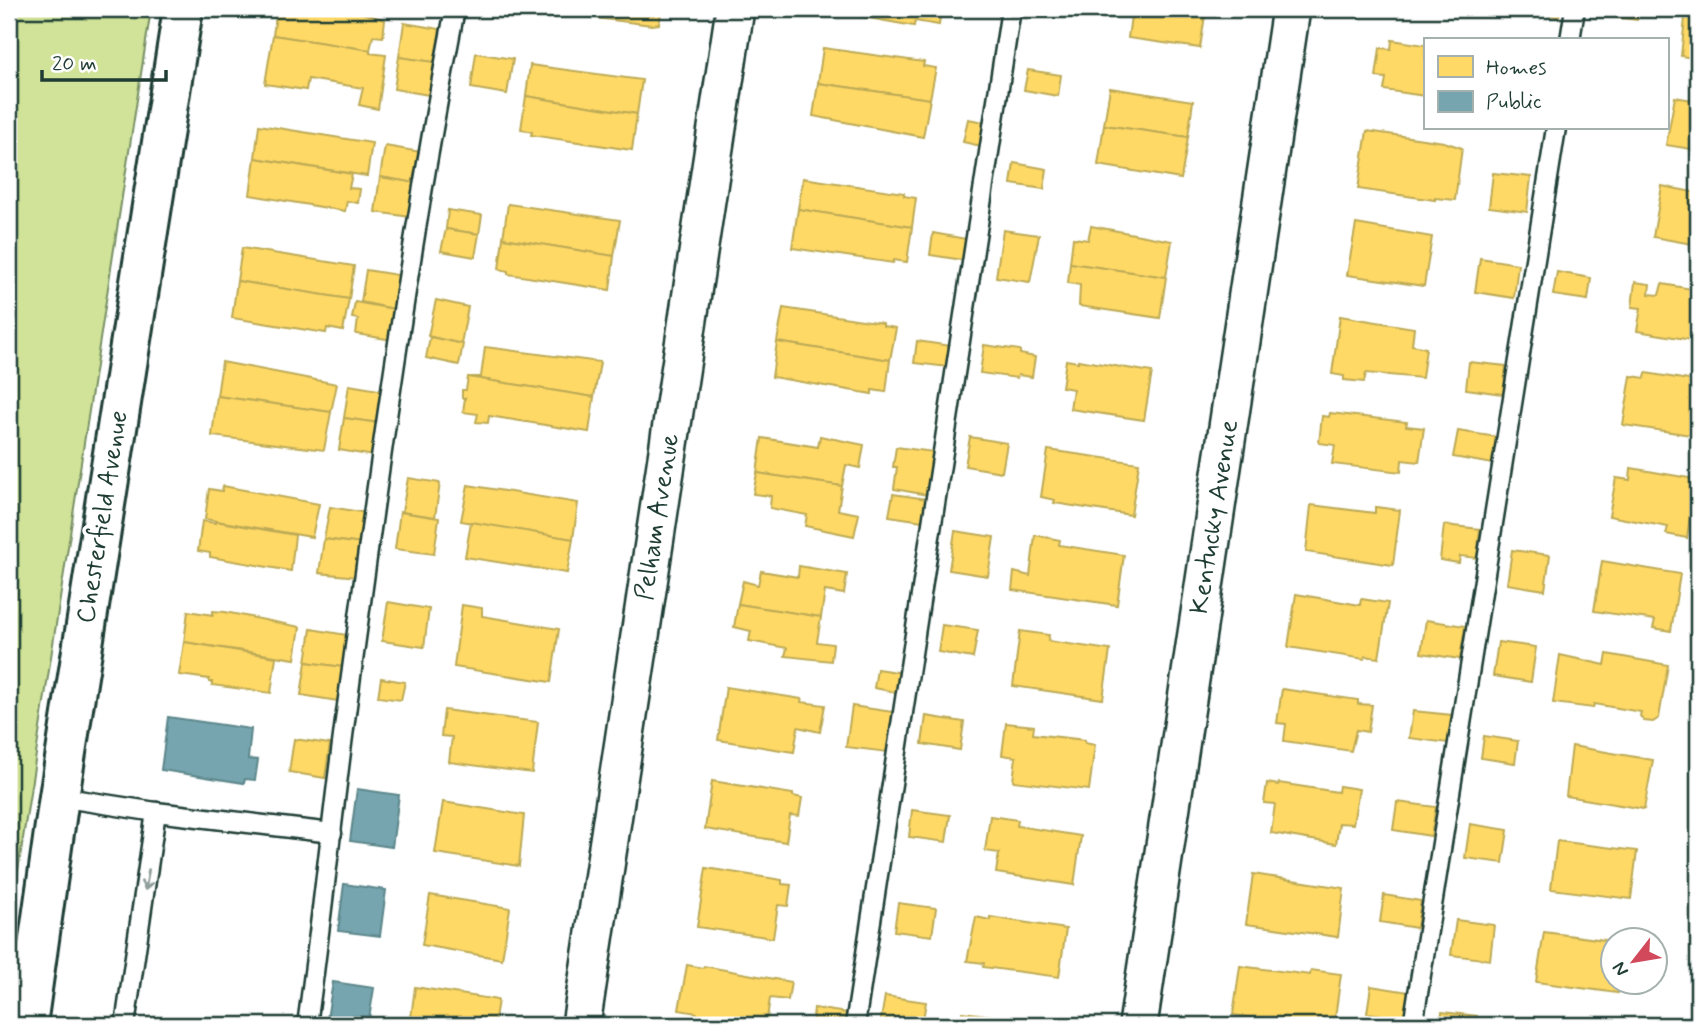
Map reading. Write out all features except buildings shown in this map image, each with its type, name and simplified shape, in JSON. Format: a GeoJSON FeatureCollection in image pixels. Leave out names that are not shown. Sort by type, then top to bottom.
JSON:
{"type":"FeatureCollection","features":[{"type":"Feature","properties":{"kind":"street","name":"Chesterfield Avenue"},"geometry":{"type":"LineString","coordinates":[[27,1025],[59,797],[183,9]]}},
{"type":"Feature","properties":{"kind":"street","name":"Pelham Avenue"},"geometry":{"type":"LineString","coordinates":[[581,1025],[735,9]]}},
{"type":"Feature","properties":{"kind":"street","name":"Kentucky Avenue"},"geometry":{"type":"LineString","coordinates":[[1138,1025],[1291,9]]}},
{"type":"Feature","properties":{"kind":"lane"},"geometry":{"type":"LineString","coordinates":[[307,1025],[350,685],[386,435],[434,118],[455,9]]}},
{"type":"Feature","properties":{"kind":"lane"},"geometry":{"type":"LineString","coordinates":[[855,1025],[1012,9]]}},
{"type":"Feature","properties":{"kind":"lane"},"geometry":{"type":"LineString","coordinates":[[1570,38],[1575,9]]}},
{"type":"Feature","properties":{"kind":"lane"},"geometry":{"type":"LineString","coordinates":[[1413,1025],[1556,130]]}},
{"type":"Feature","properties":{"kind":"lane"},"geometry":{"type":"LineString","coordinates":[[59,797],[332,834]]}},
{"type":"Feature","properties":{"kind":"lane"},"geometry":{"type":"LineString","coordinates":[[125,1025],[156,812]]}},
{"type":"Feature","properties":{"kind":"green space"},"geometry":{"type":"Polygon","coordinates":[[[9,9],[151,9],[9,929],[9,9]]]}}]}
